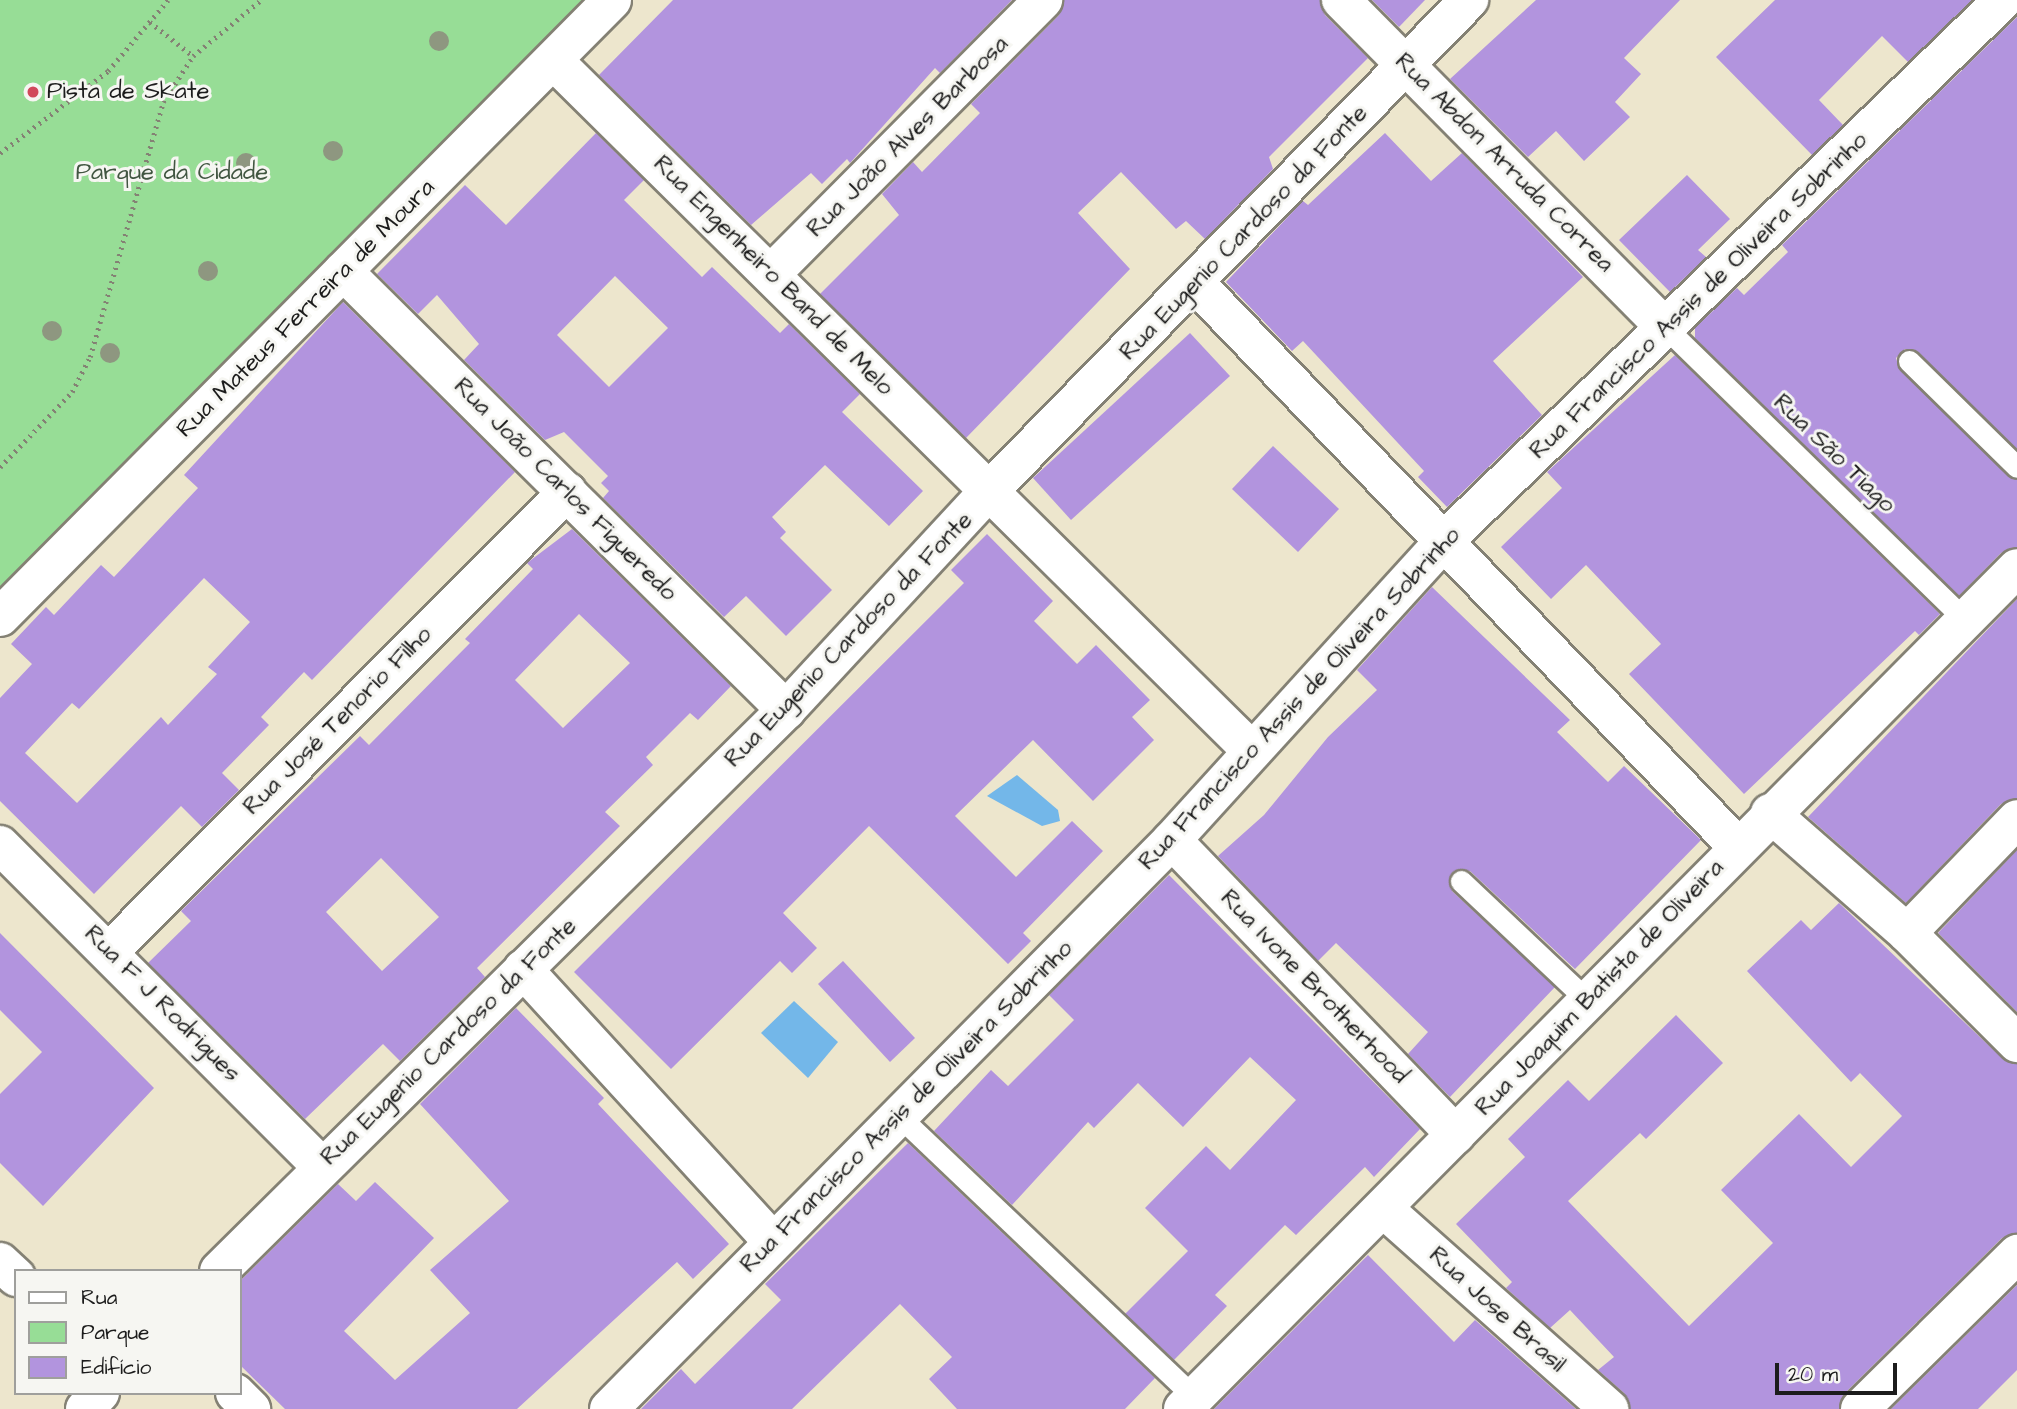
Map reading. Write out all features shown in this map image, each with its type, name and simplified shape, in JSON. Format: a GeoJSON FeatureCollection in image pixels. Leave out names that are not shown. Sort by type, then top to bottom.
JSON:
{"type":"FeatureCollection","features":[{"type":"Feature","properties":{"kind":"street","name":"Rua Mateus Ferreira de Moura"},"geometry":{"type":"LineString","coordinates":[[0,617],[342,271],[555,62],[612,0]]}},
{"type":"Feature","properties":{"kind":"street","name":"Rua João Alves Barbosa"},"geometry":{"type":"LineString","coordinates":[[772,273],[1043,0]]}},
{"type":"Feature","properties":{"kind":"street","name":"Rua Abdon Arruda Correa"},"geometry":{"type":"LineString","coordinates":[[1341,0],[1665,327]]}},
{"type":"Feature","properties":{"kind":"street","name":"Rua Eugenio Cardoso da Fonte"},"geometry":{"type":"LineString","coordinates":[[221,1269],[321,1167],[786,710],[989,491],[1197,285],[1469,0]]}},
{"type":"Feature","properties":{"kind":"street","name":"Rua Francisco Assis de Oliveira Sobrinho"},"geometry":{"type":"LineString","coordinates":[[609,1409],[772,1241],[900,1117],[1172,840],[1446,539],[2003,0]]}},
{"type":"Feature","properties":{"kind":"street","name":"Rua Engenheiro Band de Melo"},"geometry":{"type":"LineString","coordinates":[[555,62],[772,273],[1252,751]]}},
{"type":"Feature","properties":{"kind":"street","name":"Rua João Carlos Figueredo"},"geometry":{"type":"LineString","coordinates":[[342,271],[786,710]]}},
{"type":"Feature","properties":{"kind":"street"},"geometry":{"type":"LineString","coordinates":[[1197,285],[1446,539],[1738,847]]}},
{"type":"Feature","properties":{"kind":"street","name":"Rua José Tenorio Filho"},"geometry":{"type":"LineString","coordinates":[[110,951],[567,492]]}},
{"type":"Feature","properties":{"kind":"street","name":"Rua Joaquim Batista de Oliveira"},"geometry":{"type":"LineString","coordinates":[[1189,1403],[1385,1210],[1770,813],[2017,568]]}},
{"type":"Feature","properties":{"kind":"street"},"geometry":{"type":"LineString","coordinates":[[1770,813],[1907,933],[2017,1043]]}},
{"type":"Feature","properties":{"kind":"street"},"geometry":{"type":"LineString","coordinates":[[1907,933],[2017,819]]}},
{"type":"Feature","properties":{"kind":"street","name":"Rua Ivone Brotherhood"},"geometry":{"type":"LineString","coordinates":[[1172,840],[1456,1135]]}},
{"type":"Feature","properties":{"kind":"street","name":"Rua F J Rodrigues"},"geometry":{"type":"LineString","coordinates":[[0,845],[110,951],[321,1167]]}},
{"type":"Feature","properties":{"kind":"street"},"geometry":{"type":"LineString","coordinates":[[523,969],[772,1241]]}},
{"type":"Feature","properties":{"kind":"street","name":"Rua Jose Brasil"},"geometry":{"type":"LineString","coordinates":[[1385,1210],[1609,1409]]}},
{"type":"Feature","properties":{"kind":"street"},"geometry":{"type":"LineString","coordinates":[[1860,1409],[2017,1254]]}},
{"type":"Feature","properties":{"kind":"street"},"geometry":{"type":"LineString","coordinates":[[0,1262],[14,1275]]}},
{"type":"Feature","properties":{"kind":"street"},"geometry":{"type":"LineString","coordinates":[[85,1409],[98,1395]]}},
{"type":"Feature","properties":{"kind":"street"},"geometry":{"type":"LineString","coordinates":[[237,1395],[251,1409]]}},
{"type":"Feature","properties":{"kind":"lane","name":"Rua São Tiago"},"geometry":{"type":"LineString","coordinates":[[1665,327],[1965,620]]}},
{"type":"Feature","properties":{"kind":"lane"},"geometry":{"type":"LineString","coordinates":[[1909,361],[2017,467]]}},
{"type":"Feature","properties":{"kind":"lane"},"geometry":{"type":"LineString","coordinates":[[1461,881],[1588,1001]]}},
{"type":"Feature","properties":{"kind":"lane"},"geometry":{"type":"LineString","coordinates":[[900,1117],[1189,1403]]}},
{"type":"Feature","properties":{"kind":"path"},"geometry":{"type":"LineString","coordinates":[[0,153],[108,71],[168,0]]}},
{"type":"Feature","properties":{"kind":"path"},"geometry":{"type":"LineString","coordinates":[[0,467],[72,392],[90,357],[163,102],[193,56],[261,0]]}},
{"type":"Feature","properties":{"kind":"path"},"geometry":{"type":"LineString","coordinates":[[150,22],[193,56]]}},
{"type":"Feature","properties":{"kind":"green space","name":"Parque da Cidade"},"geometry":{"type":"Polygon","coordinates":[[[0,0],[584,0],[0,594],[0,0]]]}},
{"type":"Feature","properties":{"kind":"water"},"geometry":{"type":"Polygon","coordinates":[[[1017,775],[1058,810],[1060,821],[1042,826],[987,796],[1017,775]]]}},
{"type":"Feature","properties":{"kind":"water"},"geometry":{"type":"Polygon","coordinates":[[[794,1001],[838,1042],[808,1078],[761,1033],[794,1001]]]}},
{"type":"Feature","properties":{"kind":"building"},"geometry":{"type":"Polygon","coordinates":[[[673,0],[1012,0],[940,73],[935,68],[850,163],[847,159],[822,184],[811,173],[751,225],[599,75],[673,0]]]}},
{"type":"Feature","properties":{"kind":"building"},"geometry":{"type":"Polygon","coordinates":[[[1064,0],[1320,0],[1325,15],[1368,58],[1269,157],[1273,169],[1205,239],[1186,221],[1176,229],[1121,172],[1078,213],[1130,269],[966,438],[820,294],[899,215],[882,194],[913,162],[922,172],[980,113],[971,104],[1059,15],[1064,0]]]}},
{"type":"Feature","properties":{"kind":"building"},"geometry":{"type":"Polygon","coordinates":[[[1372,0],[1425,0],[1399,27],[1372,0]]]}},
{"type":"Feature","properties":{"kind":"building"},"geometry":{"type":"Polygon","coordinates":[[[1536,0],[1680,0],[1624,58],[1641,74],[1615,102],[1630,117],[1584,161],[1556,131],[1528,157],[1450,79],[1536,0]]]}},
{"type":"Feature","properties":{"kind":"building"},"geometry":{"type":"Polygon","coordinates":[[[1775,0],[1972,0],[1908,62],[1882,36],[1819,100],[1843,125],[1812,155],[1716,57],[1775,0]]]}},
{"type":"Feature","properties":{"kind":"building"},"geometry":{"type":"Polygon","coordinates":[[[2017,17],[2017,449],[1918,352],[1905,349],[1896,358],[1900,370],[2017,480],[2017,547],[2001,553],[1959,596],[1695,338],[1695,328],[1737,288],[1744,295],[1788,252],[1782,245],[2017,17]]]}},
{"type":"Feature","properties":{"kind":"building"},"geometry":{"type":"Polygon","coordinates":[[[596,133],[644,180],[624,200],[702,277],[712,267],[780,333],[789,324],[860,394],[842,412],[923,491],[889,526],[825,465],[772,517],[786,532],[780,538],[832,590],[786,636],[746,596],[724,617],[603,498],[609,491],[601,483],[608,476],[564,432],[545,440],[464,360],[479,344],[437,295],[418,314],[377,274],[465,185],[506,225],[596,133]],[[615,276],[557,335],[609,387],[668,328],[615,276]]]}},
{"type":"Feature","properties":{"kind":"building"},"geometry":{"type":"Polygon","coordinates":[[[1385,133],[1431,181],[1462,153],[1583,277],[1493,361],[1542,415],[1447,507],[1418,477],[1424,471],[1303,341],[1292,351],[1226,282],[1303,201],[1308,205],[1385,133]]]}},
{"type":"Feature","properties":{"kind":"building"},"geometry":{"type":"Polygon","coordinates":[[[1687,175],[1730,219],[1698,250],[1706,257],[1670,292],[1619,240],[1687,175]]]}},
{"type":"Feature","properties":{"kind":"building"},"geometry":{"type":"Polygon","coordinates":[[[343,302],[515,472],[312,680],[304,672],[261,717],[269,725],[222,773],[239,790],[202,827],[181,806],[94,894],[0,801],[0,698],[32,664],[11,644],[46,607],[54,615],[101,565],[114,577],[198,488],[184,475],[343,302]],[[204,578],[79,709],[72,703],[25,753],[77,803],[161,717],[168,725],[217,674],[208,667],[250,622],[204,578]]]}},
{"type":"Feature","properties":{"kind":"building"},"geometry":{"type":"Polygon","coordinates":[[[1190,333],[1230,376],[1071,520],[1033,478],[1190,333]]]}},
{"type":"Feature","properties":{"kind":"building"},"geometry":{"type":"Polygon","coordinates":[[[1675,355],[1940,614],[1919,635],[1915,631],[1744,794],[1629,674],[1661,644],[1586,565],[1551,599],[1501,547],[1562,488],[1547,472],[1675,355]]]}},
{"type":"Feature","properties":{"kind":"building"},"geometry":{"type":"Polygon","coordinates":[[[1273,446],[1339,509],[1298,552],[1232,489],[1273,446]]]}},
{"type":"Feature","properties":{"kind":"building"},"geometry":{"type":"Polygon","coordinates":[[[572,529],[731,686],[698,720],[690,713],[646,757],[653,765],[605,812],[620,826],[477,968],[485,977],[400,1061],[383,1044],[305,1119],[148,963],[191,921],[181,911],[360,736],[369,745],[470,643],[465,639],[533,569],[527,563],[572,529]],[[579,614],[515,680],[563,728],[630,663],[579,614]],[[381,858],[326,912],[382,971],[439,917],[381,858]]]}},
{"type":"Feature","properties":{"kind":"building"},"geometry":{"type":"Polygon","coordinates":[[[987,534],[1053,601],[1034,621],[1077,664],[1096,645],[1150,700],[1132,717],[1154,740],[1093,801],[1033,740],[955,816],[1016,877],[1072,821],[1103,851],[1023,933],[1031,941],[1008,964],[869,826],[783,913],[817,948],[792,973],[780,961],[671,1069],[574,972],[964,583],[951,570],[987,534]]]}},
{"type":"Feature","properties":{"kind":"building"},"geometry":{"type":"Polygon","coordinates":[[[1432,587],[1570,720],[1557,732],[1608,782],[1624,766],[1701,840],[1575,969],[1470,871],[1452,872],[1452,891],[1555,987],[1450,1097],[1408,1054],[1428,1032],[1336,943],[1318,961],[1218,856],[1264,815],[1328,737],[1377,690],[1357,670],[1432,587]]]}},
{"type":"Feature","properties":{"kind":"building"},"geometry":{"type":"Polygon","coordinates":[[[2017,599],[2017,798],[2001,804],[1906,903],[1808,817],[2017,599]]]}},
{"type":"Feature","properties":{"kind":"building"},"geometry":{"type":"Polygon","coordinates":[[[2017,850],[2017,1012],[1938,933],[2017,850]]]}},
{"type":"Feature","properties":{"kind":"building"},"geometry":{"type":"Polygon","coordinates":[[[1169,875],[1420,1129],[1374,1177],[1365,1167],[1296,1235],[1285,1225],[1215,1295],[1227,1306],[1174,1360],[1125,1314],[1188,1251],[1145,1208],[1206,1146],[1230,1170],[1296,1100],[1250,1057],[1183,1127],[1138,1083],[1094,1128],[1088,1122],[1012,1205],[934,1131],[991,1070],[1008,1086],[1074,1020],[1049,995],[1169,875]]]}},
{"type":"Feature","properties":{"kind":"building"},"geometry":{"type":"Polygon","coordinates":[[[1839,903],[2002,1058],[2017,1064],[2017,1233],[2002,1238],[1845,1393],[1839,1409],[1630,1409],[1624,1393],[1598,1370],[1614,1357],[1570,1310],[1550,1328],[1506,1288],[1512,1282],[1456,1224],[1525,1157],[1508,1139],[1568,1080],[1589,1101],[1676,1015],[1723,1063],[1646,1139],[1640,1133],[1568,1201],[1689,1326],[1773,1243],[1721,1190],[1799,1114],[1851,1167],[1902,1116],[1860,1073],[1851,1082],[1747,971],[1801,920],[1811,930],[1839,903]]]}},
{"type":"Feature","properties":{"kind":"building"},"geometry":{"type":"Polygon","coordinates":[[[0,933],[154,1088],[43,1206],[0,1163],[0,1094],[42,1052],[0,1010],[0,933]]]}},
{"type":"Feature","properties":{"kind":"building"},"geometry":{"type":"Polygon","coordinates":[[[843,961],[915,1038],[890,1062],[818,984],[843,961]]]}},
{"type":"Feature","properties":{"kind":"building"},"geometry":{"type":"Polygon","coordinates":[[[516,1008],[604,1098],[598,1104],[729,1244],[693,1279],[677,1262],[517,1409],[285,1409],[242,1367],[242,1279],[338,1184],[356,1201],[375,1182],[434,1238],[344,1331],[395,1380],[470,1313],[430,1270],[509,1201],[420,1104],[516,1008]]]}},
{"type":"Feature","properties":{"kind":"building"},"geometry":{"type":"Polygon","coordinates":[[[908,1143],[1155,1378],[1125,1409],[957,1409],[929,1379],[952,1357],[900,1304],[792,1409],[641,1409],[681,1369],[695,1384],[781,1300],[765,1284],[908,1143]]]}},
{"type":"Feature","properties":{"kind":"building"},"geometry":{"type":"Polygon","coordinates":[[[1368,1255],[1454,1342],[1475,1320],[1576,1409],[1214,1409],[1368,1255]]]}},
{"type":"Feature","properties":{"kind":"building"},"geometry":{"type":"Polygon","coordinates":[[[2017,1285],[2017,1370],[1978,1409],[1891,1409],[2017,1285]]]}},
{"type":"Feature","properties":{"kind":"place","name":"Pista de Skate"},"geometry":{"type":"Point","coordinates":[33,92]}}]}
